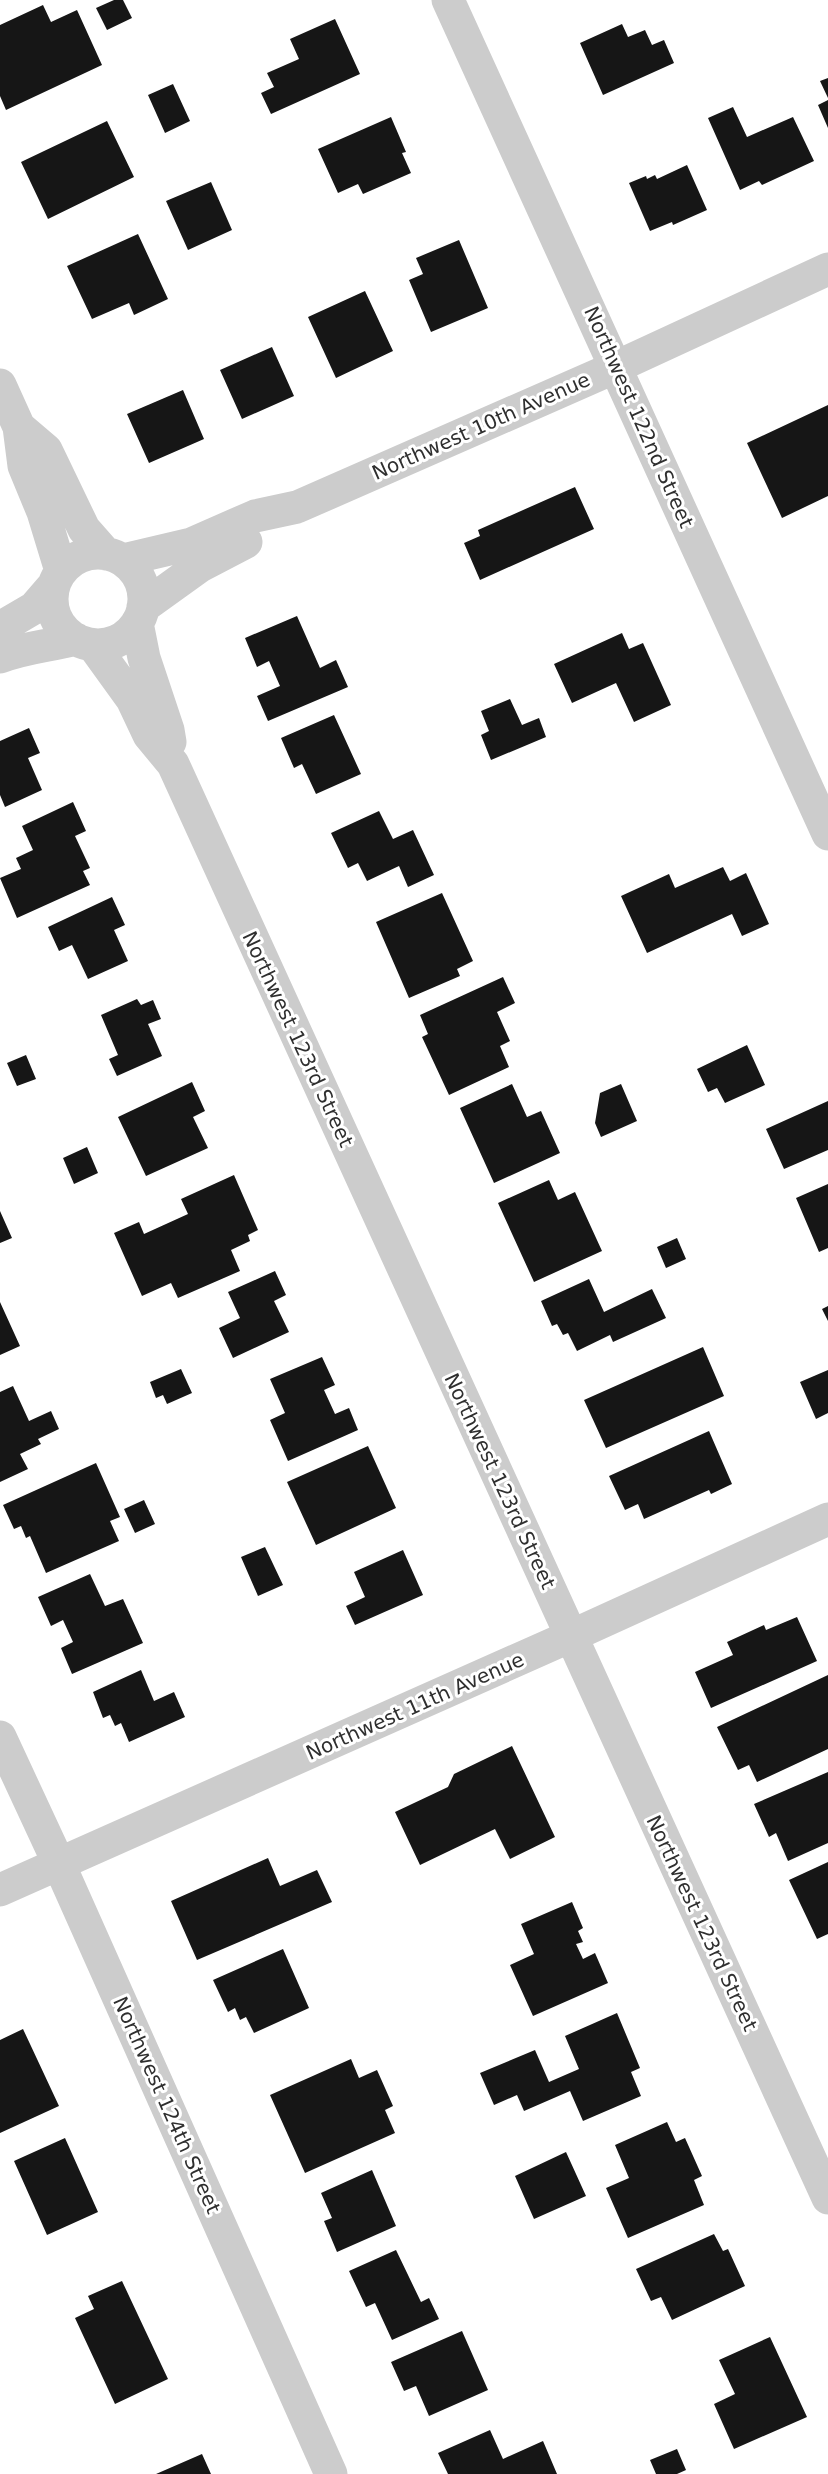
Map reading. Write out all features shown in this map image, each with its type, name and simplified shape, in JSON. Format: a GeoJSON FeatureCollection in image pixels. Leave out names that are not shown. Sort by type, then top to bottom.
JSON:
{"type":"FeatureCollection","features":[{"type":"Feature","properties":{"kind":"street","name":"Northwest 122nd Street"},"geometry":{"type":"LineString","coordinates":[[448,0],[828,834]]}},
{"type":"Feature","properties":{"kind":"street","name":"Northwest 10th Avenue"},"geometry":{"type":"LineString","coordinates":[[114,557],[191,544],[255,516],[297,507],[616,367],[828,269]]}},
{"type":"Feature","properties":{"kind":"street"},"geometry":{"type":"LineString","coordinates":[[0,385],[19,427],[24,466],[43,512],[57,578],[51,603],[57,621],[70,636],[84,642]]}},
{"type":"Feature","properties":{"kind":"street"},"geometry":{"type":"LineString","coordinates":[[0,657],[26,647],[84,642],[106,645],[124,637],[140,615],[142,589],[135,573],[84,529],[46,450],[19,427]]}},
{"type":"Feature","properties":{"kind":"street","name":"Northwest 10th Avenue"},"geometry":{"type":"LineString","coordinates":[[140,615],[200,566],[265,532],[297,507]]}},
{"type":"Feature","properties":{"kind":"street"},"geometry":{"type":"LineString","coordinates":[[0,628],[34,608],[74,560],[89,554],[114,557]]}},
{"type":"Feature","properties":{"kind":"street","name":"Northwest 123rd Street"},"geometry":{"type":"LineString","coordinates":[[140,615],[144,658],[168,730],[173,764]]}},
{"type":"Feature","properties":{"kind":"street","name":"Northwest 123rd Street"},"geometry":{"type":"LineString","coordinates":[[84,642],[132,699],[149,735],[173,764],[828,2198]]}},
{"type":"Feature","properties":{"kind":"street","name":"Northwest 11th Avenue"},"geometry":{"type":"LineString","coordinates":[[0,1890],[828,1519]]}},
{"type":"Feature","properties":{"kind":"street","name":"Northwest 124th Street"},"geometry":{"type":"LineString","coordinates":[[0,1737],[331,2474]]}},
{"type":"Feature","properties":{"kind":"building"},"geometry":{"type":"Polygon","coordinates":[[[114,0],[123,0],[132,18],[107,30],[96,8],[114,0]]]}},
{"type":"Feature","properties":{"kind":"building"},"geometry":{"type":"Polygon","coordinates":[[[43,5],[51,22],[77,10],[102,65],[6,110],[0,96],[0,25],[43,5]]]}},
{"type":"Feature","properties":{"kind":"building"},"geometry":{"type":"Polygon","coordinates":[[[335,19],[360,74],[271,114],[261,93],[274,87],[267,73],[299,59],[290,39],[335,19]]]}},
{"type":"Feature","properties":{"kind":"building"},"geometry":{"type":"Polygon","coordinates":[[[622,24],[628,37],[645,30],[652,45],[664,40],[674,63],[603,95],[580,43],[622,24]]]}},
{"type":"Feature","properties":{"kind":"building"},"geometry":{"type":"Polygon","coordinates":[[[828,78],[828,98],[820,81],[828,78]]]}},
{"type":"Feature","properties":{"kind":"building"},"geometry":{"type":"Polygon","coordinates":[[[173,84],[190,121],[165,133],[148,95],[173,84]]]}},
{"type":"Feature","properties":{"kind":"building"},"geometry":{"type":"Polygon","coordinates":[[[828,100],[828,128],[818,105],[828,100]]]}},
{"type":"Feature","properties":{"kind":"building"},"geometry":{"type":"Polygon","coordinates":[[[733,107],[747,137],[793,117],[814,161],[762,185],[759,181],[740,190],[708,118],[733,107]]]}},
{"type":"Feature","properties":{"kind":"building"},"geometry":{"type":"Polygon","coordinates":[[[391,117],[406,152],[402,153],[411,173],[363,194],[358,184],[338,193],[318,149],[391,117]]]}},
{"type":"Feature","properties":{"kind":"building"},"geometry":{"type":"Polygon","coordinates":[[[107,121],[134,177],[48,219],[21,162],[107,121]]]}},
{"type":"Feature","properties":{"kind":"building"},"geometry":{"type":"Polygon","coordinates":[[[687,165],[707,210],[673,225],[672,222],[650,231],[629,183],[646,176],[647,179],[655,175],[657,179],[687,165]]]}},
{"type":"Feature","properties":{"kind":"building"},"geometry":{"type":"Polygon","coordinates":[[[211,182],[232,230],[188,250],[166,201],[211,182]]]}},
{"type":"Feature","properties":{"kind":"building"},"geometry":{"type":"Polygon","coordinates":[[[138,234],[168,299],[134,315],[129,303],[92,319],[67,266],[138,234]]]}},
{"type":"Feature","properties":{"kind":"building"},"geometry":{"type":"Polygon","coordinates":[[[459,240],[488,308],[431,332],[409,280],[423,274],[416,258],[459,240]]]}},
{"type":"Feature","properties":{"kind":"building"},"geometry":{"type":"Polygon","coordinates":[[[365,291],[393,351],[336,378],[308,317],[365,291]]]}},
{"type":"Feature","properties":{"kind":"building"},"geometry":{"type":"Polygon","coordinates":[[[272,347],[294,396],[242,419],[220,370],[272,347]]]}},
{"type":"Feature","properties":{"kind":"building"},"geometry":{"type":"Polygon","coordinates":[[[183,390],[204,439],[149,463],[127,414],[183,390]]]}},
{"type":"Feature","properties":{"kind":"building"},"geometry":{"type":"Polygon","coordinates":[[[828,405],[828,496],[782,518],[747,443],[828,405]]]}},
{"type":"Feature","properties":{"kind":"building"},"geometry":{"type":"Polygon","coordinates":[[[575,487],[594,529],[480,580],[464,543],[480,536],[478,530],[575,487]]]}},
{"type":"Feature","properties":{"kind":"building"},"geometry":{"type":"Polygon","coordinates":[[[297,616],[320,668],[336,660],[348,687],[268,721],[257,696],[280,686],[269,661],[257,667],[245,638],[297,616]]]}},
{"type":"Feature","properties":{"kind":"building"},"geometry":{"type":"Polygon","coordinates":[[[622,633],[629,649],[643,643],[671,705],[634,722],[616,683],[572,703],[554,664],[622,633]]]}},
{"type":"Feature","properties":{"kind":"building"},"geometry":{"type":"Polygon","coordinates":[[[510,699],[522,725],[539,718],[546,737],[491,760],[481,735],[489,731],[481,711],[510,699]]]}},
{"type":"Feature","properties":{"kind":"building"},"geometry":{"type":"Polygon","coordinates":[[[334,715],[361,774],[316,794],[302,764],[294,768],[281,738],[334,715]]]}},
{"type":"Feature","properties":{"kind":"building"},"geometry":{"type":"Polygon","coordinates":[[[29,728],[40,753],[28,758],[42,790],[5,807],[0,795],[0,741],[29,728]]]}},
{"type":"Feature","properties":{"kind":"building"},"geometry":{"type":"Polygon","coordinates":[[[73,802],[86,831],[75,836],[90,868],[83,871],[90,885],[17,918],[0,878],[21,869],[16,858],[33,850],[22,826],[73,802]]]}},
{"type":"Feature","properties":{"kind":"building"},"geometry":{"type":"Polygon","coordinates":[[[379,811],[393,839],[413,830],[434,875],[408,887],[399,866],[367,881],[358,863],[348,868],[331,833],[379,811]]]}},
{"type":"Feature","properties":{"kind":"building"},"geometry":{"type":"Polygon","coordinates":[[[723,867],[730,881],[746,873],[769,924],[742,936],[732,914],[647,953],[621,896],[669,874],[675,888],[723,867]]]}},
{"type":"Feature","properties":{"kind":"building"},"geometry":{"type":"Polygon","coordinates":[[[442,893],[473,961],[457,969],[460,976],[409,998],[376,922],[442,893]]]}},
{"type":"Feature","properties":{"kind":"building"},"geometry":{"type":"Polygon","coordinates":[[[112,897],[125,925],[114,930],[128,961],[88,979],[72,945],[59,951],[48,927],[112,897]]]}},
{"type":"Feature","properties":{"kind":"building"},"geometry":{"type":"Polygon","coordinates":[[[503,977],[515,1003],[497,1012],[510,1041],[500,1046],[509,1067],[449,1095],[422,1037],[428,1034],[420,1015],[503,977]]]}},
{"type":"Feature","properties":{"kind":"building"},"geometry":{"type":"Polygon","coordinates":[[[137,999],[141,1005],[153,1000],[161,1019],[148,1024],[162,1056],[117,1076],[109,1059],[118,1055],[101,1015],[137,999]]]}},
{"type":"Feature","properties":{"kind":"building"},"geometry":{"type":"Polygon","coordinates":[[[747,1045],[765,1085],[725,1103],[717,1088],[708,1092],[697,1069],[747,1045]]]}},
{"type":"Feature","properties":{"kind":"building"},"geometry":{"type":"Polygon","coordinates":[[[26,1055],[36,1079],[17,1086],[7,1063],[26,1055]]]}},
{"type":"Feature","properties":{"kind":"building"},"geometry":{"type":"Polygon","coordinates":[[[192,1082],[205,1111],[193,1117],[208,1148],[146,1176],[118,1117],[192,1082]]]}},
{"type":"Feature","properties":{"kind":"building"},"geometry":{"type":"Polygon","coordinates":[[[512,1084],[527,1117],[541,1111],[560,1153],[494,1183],[460,1108],[512,1084]]]}},
{"type":"Feature","properties":{"kind":"building"},"geometry":{"type":"Polygon","coordinates":[[[621,1084],[637,1121],[601,1137],[595,1123],[600,1093],[621,1084]]]}},
{"type":"Feature","properties":{"kind":"building"},"geometry":{"type":"Polygon","coordinates":[[[828,1101],[828,1150],[784,1169],[766,1129],[828,1101]]]}},
{"type":"Feature","properties":{"kind":"building"},"geometry":{"type":"Polygon","coordinates":[[[87,1147],[98,1173],[74,1184],[63,1158],[87,1147]]]}},
{"type":"Feature","properties":{"kind":"building"},"geometry":{"type":"Polygon","coordinates":[[[234,1175],[258,1230],[248,1235],[250,1241],[231,1250],[240,1271],[178,1298],[171,1283],[142,1296],[114,1233],[139,1222],[144,1234],[188,1214],[181,1199],[234,1175]]]}},
{"type":"Feature","properties":{"kind":"building"},"geometry":{"type":"Polygon","coordinates":[[[549,1180],[558,1200],[575,1192],[602,1251],[534,1282],[498,1203],[549,1180]]]}},
{"type":"Feature","properties":{"kind":"building"},"geometry":{"type":"Polygon","coordinates":[[[828,1184],[828,1248],[819,1252],[796,1198],[828,1184]]]}},
{"type":"Feature","properties":{"kind":"building"},"geometry":{"type":"Polygon","coordinates":[[[0,1211],[12,1238],[0,1243],[0,1211]]]}},
{"type":"Feature","properties":{"kind":"building"},"geometry":{"type":"Polygon","coordinates":[[[677,1238],[686,1259],[666,1268],[657,1247],[677,1238]]]}},
{"type":"Feature","properties":{"kind":"building"},"geometry":{"type":"Polygon","coordinates":[[[275,1271],[286,1295],[274,1301],[289,1332],[233,1358],[219,1328],[240,1318],[228,1292],[275,1271]]]}},
{"type":"Feature","properties":{"kind":"building"},"geometry":{"type":"Polygon","coordinates":[[[589,1279],[604,1312],[652,1289],[666,1318],[613,1342],[610,1335],[577,1351],[568,1333],[563,1335],[557,1324],[552,1326],[541,1301],[589,1279]]]}},
{"type":"Feature","properties":{"kind":"building"},"geometry":{"type":"Polygon","coordinates":[[[0,1302],[20,1346],[0,1355],[0,1302]]]}},
{"type":"Feature","properties":{"kind":"building"},"geometry":{"type":"Polygon","coordinates":[[[828,1306],[828,1321],[822,1309],[828,1306]]]}},
{"type":"Feature","properties":{"kind":"building"},"geometry":{"type":"Polygon","coordinates":[[[703,1347],[724,1396],[606,1448],[584,1400],[703,1347]]]}},
{"type":"Feature","properties":{"kind":"building"},"geometry":{"type":"Polygon","coordinates":[[[322,1357],[335,1385],[324,1390],[335,1414],[349,1408],[358,1430],[288,1461],[270,1420],[285,1413],[270,1379],[322,1357]]]}},
{"type":"Feature","properties":{"kind":"building"},"geometry":{"type":"Polygon","coordinates":[[[181,1369],[192,1393],[167,1404],[163,1395],[156,1398],[150,1382],[181,1369]]]}},
{"type":"Feature","properties":{"kind":"building"},"geometry":{"type":"Polygon","coordinates":[[[828,1370],[828,1413],[816,1419],[800,1382],[828,1370]]]}},
{"type":"Feature","properties":{"kind":"building"},"geometry":{"type":"Polygon","coordinates":[[[13,1386],[29,1421],[51,1411],[59,1429],[38,1439],[41,1444],[20,1454],[28,1469],[0,1482],[0,1392],[13,1386]]]}},
{"type":"Feature","properties":{"kind":"building"},"geometry":{"type":"Polygon","coordinates":[[[709,1431],[732,1484],[711,1494],[709,1490],[644,1519],[638,1504],[625,1510],[609,1476],[709,1431]]]}},
{"type":"Feature","properties":{"kind":"building"},"geometry":{"type":"Polygon","coordinates":[[[368,1446],[396,1508],[316,1545],[287,1482],[368,1446]]]}},
{"type":"Feature","properties":{"kind":"building"},"geometry":{"type":"Polygon","coordinates":[[[96,1463],[120,1517],[110,1521],[119,1541],[46,1573],[30,1536],[26,1538],[21,1526],[14,1529],[3,1505],[96,1463]]]}},
{"type":"Feature","properties":{"kind":"building"},"geometry":{"type":"Polygon","coordinates":[[[144,1500],[155,1524],[135,1533],[124,1509],[144,1500]]]}},
{"type":"Feature","properties":{"kind":"building"},"geometry":{"type":"Polygon","coordinates":[[[265,1547],[283,1585],[258,1596],[241,1557],[265,1547]]]}},
{"type":"Feature","properties":{"kind":"building"},"geometry":{"type":"Polygon","coordinates":[[[403,1550],[423,1595],[355,1625],[346,1606],[365,1597],[354,1572],[403,1550]]]}},
{"type":"Feature","properties":{"kind":"building"},"geometry":{"type":"Polygon","coordinates":[[[90,1574],[105,1606],[123,1599],[143,1643],[72,1674],[61,1648],[73,1642],[63,1620],[51,1626],[38,1597],[90,1574]]]}},
{"type":"Feature","properties":{"kind":"building"},"geometry":{"type":"Polygon","coordinates":[[[797,1617],[817,1661],[711,1708],[695,1672],[733,1655],[727,1642],[764,1625],[766,1630],[797,1617]]]}},
{"type":"Feature","properties":{"kind":"building"},"geometry":{"type":"Polygon","coordinates":[[[141,1670],[154,1701],[174,1692],[185,1717],[129,1742],[121,1723],[115,1726],[110,1715],[103,1718],[93,1692],[141,1670]]]}},
{"type":"Feature","properties":{"kind":"building"},"geometry":{"type":"Polygon","coordinates":[[[828,1675],[828,1749],[757,1782],[749,1765],[738,1770],[717,1727],[828,1675]]]}},
{"type":"Feature","properties":{"kind":"building"},"geometry":{"type":"Polygon","coordinates":[[[512,1746],[555,1837],[510,1859],[495,1829],[420,1865],[395,1812],[448,1787],[454,1774],[512,1746]]]}},
{"type":"Feature","properties":{"kind":"building"},"geometry":{"type":"Polygon","coordinates":[[[828,1772],[828,1843],[788,1861],[776,1833],[769,1837],[754,1804],[828,1772]]]}},
{"type":"Feature","properties":{"kind":"building"},"geometry":{"type":"Polygon","coordinates":[[[268,1858],[280,1886],[317,1870],[332,1902],[197,1960],[171,1901],[268,1858]]]}},
{"type":"Feature","properties":{"kind":"building"},"geometry":{"type":"Polygon","coordinates":[[[828,1862],[828,1934],[817,1939],[789,1880],[828,1862]]]}},
{"type":"Feature","properties":{"kind":"building"},"geometry":{"type":"Polygon","coordinates":[[[572,1902],[583,1928],[578,1931],[583,1942],[576,1944],[583,1959],[595,1953],[608,1983],[533,2016],[510,1965],[534,1954],[521,1924],[572,1902]]]}},
{"type":"Feature","properties":{"kind":"building"},"geometry":{"type":"Polygon","coordinates":[[[283,1949],[309,2008],[254,2033],[246,2017],[240,2020],[235,2008],[228,2012],[213,1980],[283,1949]]]}},
{"type":"Feature","properties":{"kind":"building"},"geometry":{"type":"Polygon","coordinates":[[[617,2013],[640,2068],[631,2072],[641,2096],[583,2121],[570,2091],[524,2111],[517,2095],[494,2105],[480,2073],[535,2050],[549,2082],[579,2069],[565,2036],[617,2013]]]}},
{"type":"Feature","properties":{"kind":"building"},"geometry":{"type":"Polygon","coordinates":[[[23,2029],[59,2106],[0,2133],[0,2040],[23,2029]]]}},
{"type":"Feature","properties":{"kind":"building"},"geometry":{"type":"Polygon","coordinates":[[[351,2059],[359,2078],[377,2070],[393,2106],[385,2110],[395,2133],[305,2173],[270,2095],[351,2059]]]}},
{"type":"Feature","properties":{"kind":"building"},"geometry":{"type":"Polygon","coordinates":[[[667,2122],[676,2142],[685,2138],[702,2176],[694,2180],[704,2205],[628,2238],[606,2188],[629,2178],[615,2145],[667,2122]]]}},
{"type":"Feature","properties":{"kind":"building"},"geometry":{"type":"Polygon","coordinates":[[[65,2138],[98,2212],[47,2235],[14,2161],[65,2138]]]}},
{"type":"Feature","properties":{"kind":"building"},"geometry":{"type":"Polygon","coordinates":[[[566,2152],[586,2196],[534,2219],[515,2176],[566,2152]]]}},
{"type":"Feature","properties":{"kind":"building"},"geometry":{"type":"Polygon","coordinates":[[[372,2170],[396,2226],[337,2252],[324,2221],[332,2218],[321,2193],[372,2170]]]}},
{"type":"Feature","properties":{"kind":"building"},"geometry":{"type":"Polygon","coordinates":[[[714,2234],[723,2251],[728,2249],[745,2286],[672,2320],[661,2297],[651,2301],[636,2269],[714,2234]]]}},
{"type":"Feature","properties":{"kind":"building"},"geometry":{"type":"Polygon","coordinates":[[[396,2250],[421,2302],[429,2298],[439,2319],[392,2340],[375,2303],[366,2307],[349,2271],[396,2250]]]}},
{"type":"Feature","properties":{"kind":"building"},"geometry":{"type":"Polygon","coordinates":[[[122,2281],[168,2379],[115,2404],[75,2318],[94,2309],[88,2296],[122,2281]]]}},
{"type":"Feature","properties":{"kind":"building"},"geometry":{"type":"Polygon","coordinates":[[[462,2331],[488,2390],[429,2416],[416,2386],[404,2391],[391,2362],[462,2331]]]}},
{"type":"Feature","properties":{"kind":"building"},"geometry":{"type":"Polygon","coordinates":[[[770,2337],[807,2417],[734,2449],[714,2404],[735,2394],[719,2360],[770,2337]]]}},
{"type":"Feature","properties":{"kind":"building"},"geometry":{"type":"Polygon","coordinates":[[[490,2430],[503,2459],[543,2441],[557,2474],[448,2474],[438,2453],[490,2430]]]}},
{"type":"Feature","properties":{"kind":"building"},"geometry":{"type":"Polygon","coordinates":[[[677,2449],[686,2470],[677,2474],[656,2474],[650,2460],[677,2449]]]}},
{"type":"Feature","properties":{"kind":"building"},"geometry":{"type":"Polygon","coordinates":[[[202,2454],[211,2474],[156,2474],[202,2454]]]}}]}
